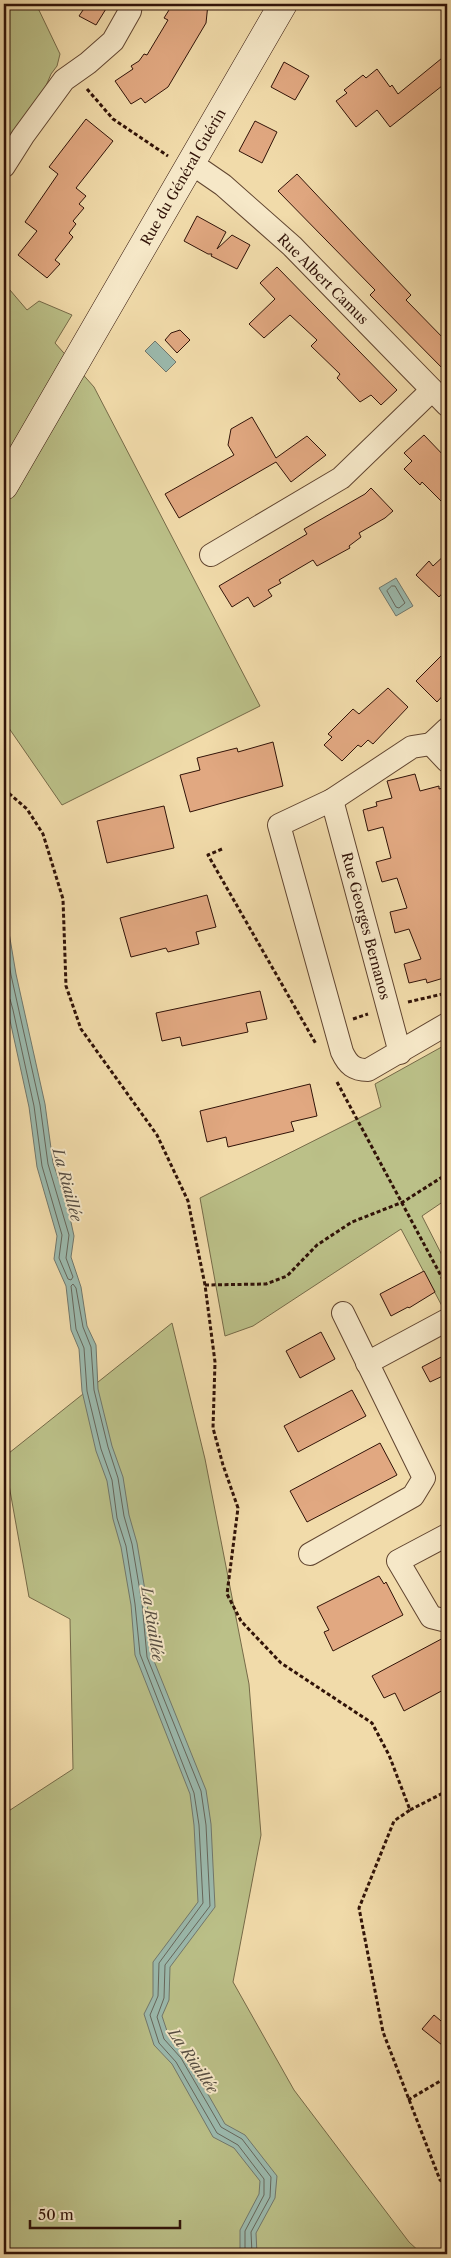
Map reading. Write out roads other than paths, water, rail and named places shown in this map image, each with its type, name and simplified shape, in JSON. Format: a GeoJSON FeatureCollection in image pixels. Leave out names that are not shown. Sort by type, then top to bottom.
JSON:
{"type":"FeatureCollection","features":[{"type":"Feature","properties":{"kind":"main road","name":"Rue du Général Guérin"},"geometry":{"type":"LineString","coordinates":[[4,486],[283,4]]}},
{"type":"Feature","properties":{"kind":"street"},"geometry":{"type":"LineString","coordinates":[[4,166],[22,136],[64,80],[113,41],[130,11],[131,4]]}},
{"type":"Feature","properties":{"kind":"street","name":"Rue Albert Camus"},"geometry":{"type":"LineString","coordinates":[[189,166],[223,185],[292,246],[440,397]]}},
{"type":"Feature","properties":{"kind":"street"},"geometry":{"type":"LineString","coordinates":[[211,554],[341,478],[440,397]]}},
{"type":"Feature","properties":{"kind":"street"},"geometry":{"type":"LineString","coordinates":[[447,761],[439,737],[412,747],[332,800],[279,825],[342,1052],[347,1062],[357,1070],[368,1070],[447,1024]]}},
{"type":"Feature","properties":{"kind":"street","name":"Rue Georges Bernanos"},"geometry":{"type":"LineString","coordinates":[[332,800],[400,1053]]}},
{"type":"Feature","properties":{"kind":"street"},"geometry":{"type":"LineString","coordinates":[[310,1554],[413,1496],[424,1478],[343,1313]]}},
{"type":"Feature","properties":{"kind":"street"},"geometry":{"type":"LineString","coordinates":[[367,1363],[447,1320]]}},
{"type":"Feature","properties":{"kind":"street"},"geometry":{"type":"LineString","coordinates":[[447,1535],[398,1561],[431,1617],[443,1620],[447,1618]]}},
{"type":"Feature","properties":{"kind":"water"},"geometry":{"type":"Polygon","coordinates":[[[155,341],[176,362],[166,372],[145,351],[155,341]]]}},
{"type":"Feature","properties":{"kind":"water"},"geometry":{"type":"Polygon","coordinates":[[[396,578],[413,606],[396,616],[379,588],[396,578]]]}},
{"type":"Feature","properties":{"kind":"water"},"geometry":{"type":"Polygon","coordinates":[[[4,903],[16,974],[45,1104],[53,1163],[67,1204],[74,1236],[71,1257],[81,1287],[87,1326],[96,1345],[98,1389],[112,1446],[123,1477],[129,1515],[137,1543],[147,1602],[152,1656],[206,1790],[211,1824],[215,1907],[170,1967],[169,2000],[162,2016],[169,2037],[185,2054],[225,2124],[245,2135],[277,2176],[275,2198],[256,2233],[257,2254],[240,2254],[240,2230],[259,2194],[260,2181],[234,2148],[213,2137],[172,2064],[154,2045],[144,2014],[153,1996],[153,1962],[198,1902],[194,1825],[190,1794],[135,1655],[131,1605],[121,1547],[113,1519],[107,1481],[96,1451],[82,1391],[79,1349],[71,1330],[66,1286],[54,1259],[57,1236],[37,1167],[29,1107],[4,993],[4,903]]]}},
{"type":"Feature","properties":{"kind":"water label","name":"La Riaillée"},"geometry":{"type":"Point","coordinates":[67,1185]}},
{"type":"Feature","properties":{"kind":"water label","name":"La Riaillée"},"geometry":{"type":"Point","coordinates":[152,1624]}},
{"type":"Feature","properties":{"kind":"water label","name":"La Riaillée"},"geometry":{"type":"Point","coordinates":[193,2061]}}]}
